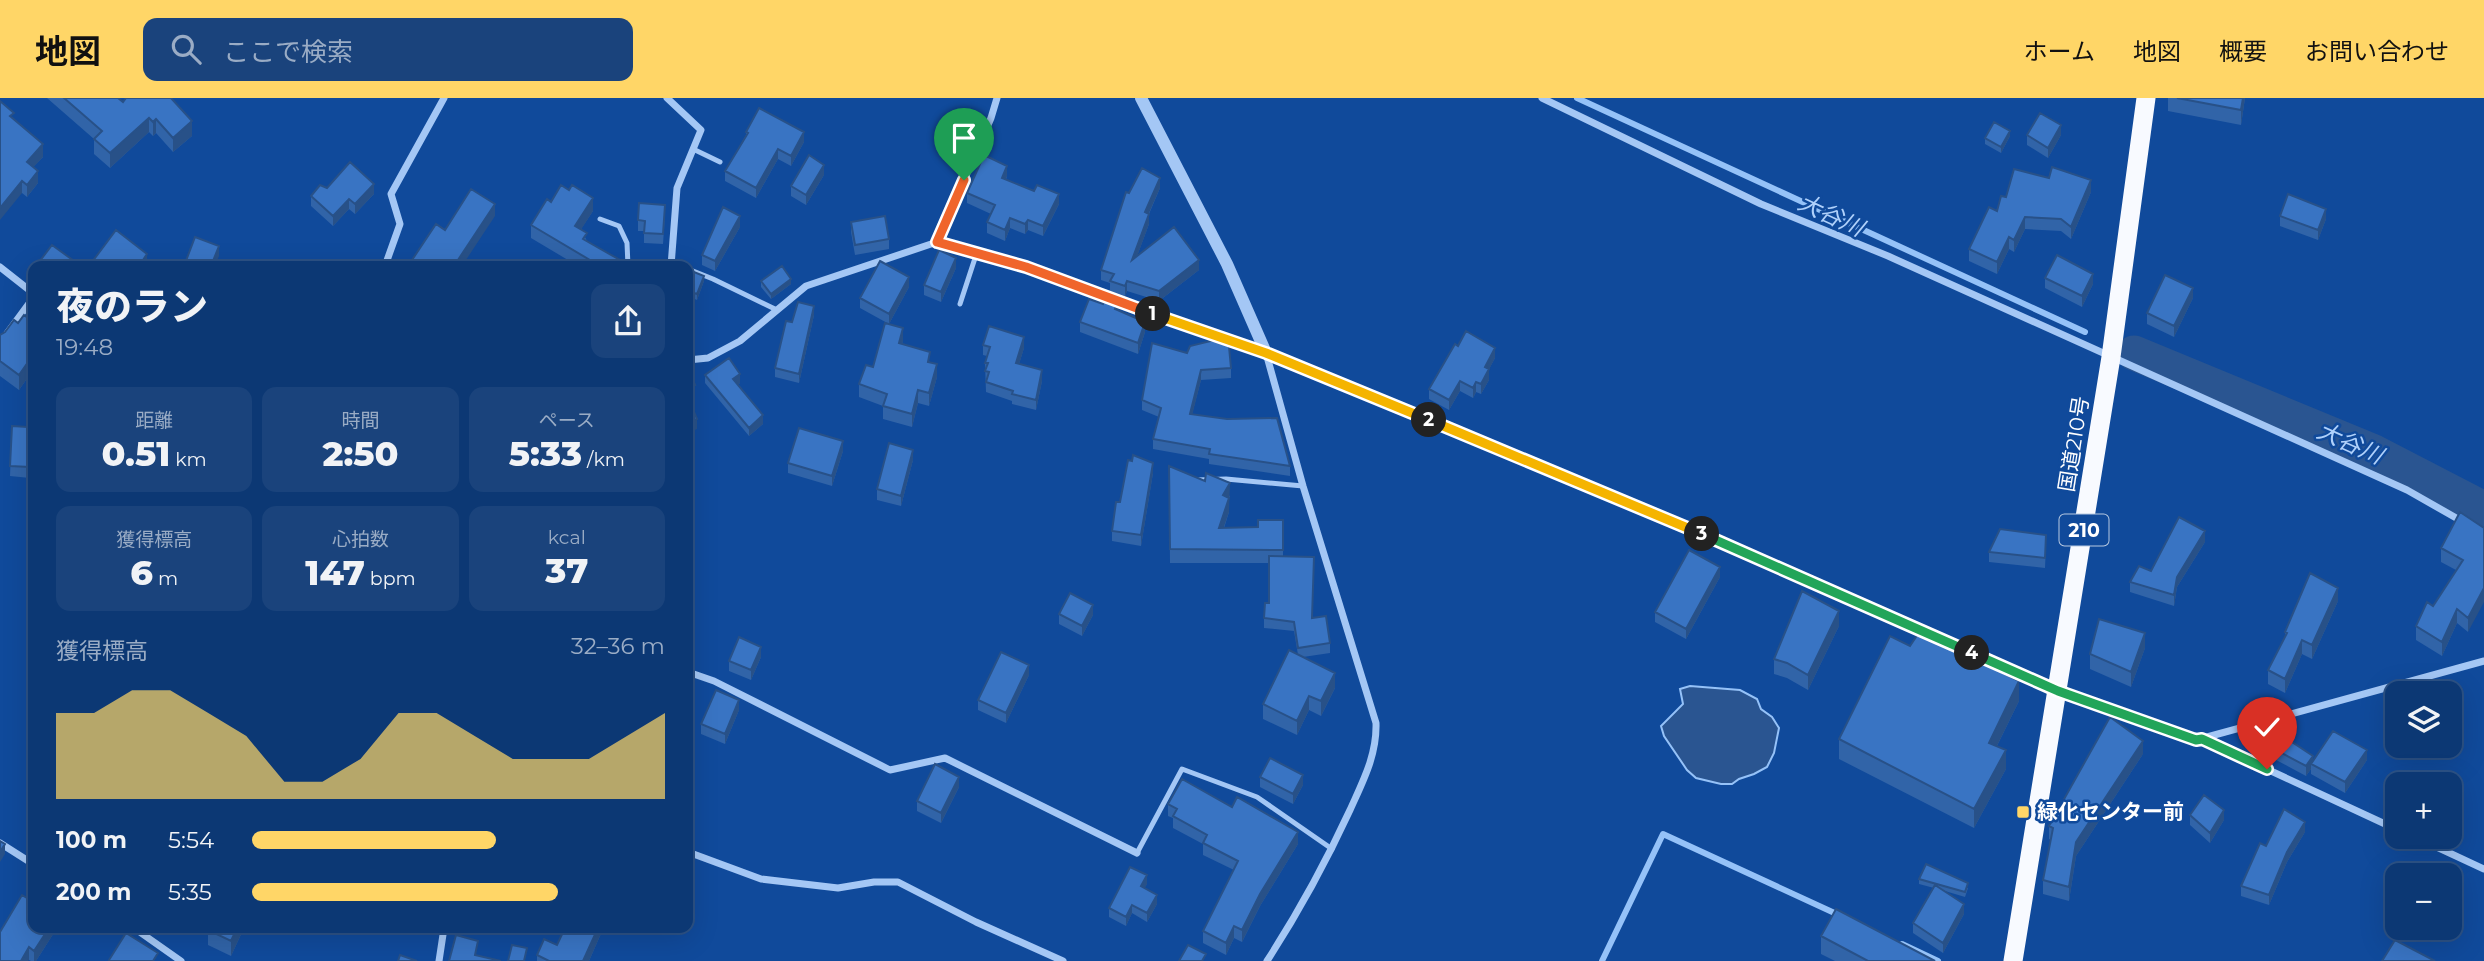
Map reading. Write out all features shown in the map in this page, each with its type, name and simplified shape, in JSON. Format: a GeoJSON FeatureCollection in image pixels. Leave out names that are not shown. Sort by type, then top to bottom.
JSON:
{"type":"FeatureCollection","features":[{"type":"Feature","properties":{"kind":"highway","name":"国道210号"},"geometry":{"type":"LineString","coordinates":[[2013,961],[2111,356],[2146,98]]}},
{"type":"Feature","properties":{"kind":"street"},"geometry":{"type":"LineString","coordinates":[[387,261],[400,223],[391,194],[444,98]]}},
{"type":"Feature","properties":{"kind":"street"},"geometry":{"type":"LineString","coordinates":[[667,98],[701,130],[677,188],[671,261]]}},
{"type":"Feature","properties":{"kind":"street"},"geometry":{"type":"LineString","coordinates":[[937,242],[991,118],[997,98]]}},
{"type":"Feature","properties":{"kind":"street"},"geometry":{"type":"LineString","coordinates":[[1141,98],[1227,264],[1266,353],[1303,486],[1376,723],[1376,741],[1370,766],[1332,849],[1267,961]]}},
{"type":"Feature","properties":{"kind":"street"},"geometry":{"type":"LineString","coordinates":[[1542,98],[1761,204],[1888,256],[2407,491],[2473,527]]}},
{"type":"Feature","properties":{"kind":"street"},"geometry":{"type":"LineString","coordinates":[[693,360],[708,358],[740,341],[806,286],[937,242],[1072,283],[1266,353],[1687,528],[2058,691],[2196,740],[2484,661]]}},
{"type":"Feature","properties":{"kind":"street"},"geometry":{"type":"LineString","coordinates":[[0,267],[28,292]]}},
{"type":"Feature","properties":{"kind":"street"},"geometry":{"type":"LineString","coordinates":[[0,343],[28,303]]}},
{"type":"Feature","properties":{"kind":"street"},"geometry":{"type":"LineString","coordinates":[[693,674],[714,681],[890,769],[945,758],[1138,853]]}},
{"type":"Feature","properties":{"kind":"street"},"geometry":{"type":"LineString","coordinates":[[2202,739],[2385,824]]}},
{"type":"Feature","properties":{"kind":"street"},"geometry":{"type":"LineString","coordinates":[[0,843],[28,861]]}},
{"type":"Feature","properties":{"kind":"street"},"geometry":{"type":"LineString","coordinates":[[2441,849],[2484,869]]}},
{"type":"Feature","properties":{"kind":"street"},"geometry":{"type":"LineString","coordinates":[[693,854],[761,879],[838,888],[874,882],[898,882],[976,922],[1063,961]]}},
{"type":"Feature","properties":{"kind":"street"},"geometry":{"type":"LineString","coordinates":[[141,933],[181,961]]}},
{"type":"Feature","properties":{"kind":"street"},"geometry":{"type":"LineString","coordinates":[[439,961],[443,933]]}},
{"type":"Feature","properties":{"kind":"lane"},"geometry":{"type":"LineString","coordinates":[[693,149],[720,162]]}},
{"type":"Feature","properties":{"kind":"lane"},"geometry":{"type":"LineString","coordinates":[[600,219],[620,226],[627,243],[628,261]]}},
{"type":"Feature","properties":{"kind":"lane"},"geometry":{"type":"LineString","coordinates":[[960,304],[977,252]]}},
{"type":"Feature","properties":{"kind":"lane"},"geometry":{"type":"LineString","coordinates":[[693,271],[777,311]]}},
{"type":"Feature","properties":{"kind":"lane"},"geometry":{"type":"LineString","coordinates":[[1195,480],[1226,479],[1303,486]]}},
{"type":"Feature","properties":{"kind":"lane"},"geometry":{"type":"LineString","coordinates":[[1138,853],[1182,769],[1258,797],[1332,849]]}},
{"type":"Feature","properties":{"kind":"water"},"geometry":{"type":"Polygon","coordinates":[[[1690,686],[1740,690],[1757,699],[1761,709],[1772,717],[1779,728],[1774,753],[1767,767],[1732,784],[1696,778],[1687,770],[1664,736],[1661,726],[1683,704],[1680,689],[1690,686]]]}},
{"type":"Feature","properties":{"kind":"building"},"geometry":{"type":"Polygon","coordinates":[[[64,98],[118,98],[123,102],[126,98],[171,98],[192,121],[173,138],[156,119],[153,122],[149,118],[110,153],[94,139],[102,131],[64,98]]]}},
{"type":"Feature","properties":{"kind":"building"},"geometry":{"type":"Polygon","coordinates":[[[2177,98],[2243,98],[2241,110],[2177,98]]]}},
{"type":"Feature","properties":{"kind":"building"},"geometry":{"type":"Polygon","coordinates":[[[0,101],[14,113],[10,116],[43,144],[27,162],[38,171],[27,185],[22,181],[0,208],[0,101]]]}},
{"type":"Feature","properties":{"kind":"building"},"geometry":{"type":"Polygon","coordinates":[[[759,108],[804,132],[791,156],[778,149],[756,188],[725,171],[748,133],[746,132],[759,108]]]}},
{"type":"Feature","properties":{"kind":"building"},"geometry":{"type":"Polygon","coordinates":[[[2040,113],[2061,125],[2048,148],[2027,135],[2040,113]]]}},
{"type":"Feature","properties":{"kind":"building"},"geometry":{"type":"Polygon","coordinates":[[[1994,122],[2010,131],[2001,147],[1985,138],[1994,122]]]}},
{"type":"Feature","properties":{"kind":"building"},"geometry":{"type":"Polygon","coordinates":[[[809,155],[824,165],[806,195],[791,186],[809,155]]]}},
{"type":"Feature","properties":{"kind":"building"},"geometry":{"type":"Polygon","coordinates":[[[984,155],[1007,166],[1002,178],[1034,191],[1037,185],[1059,194],[1043,226],[1028,220],[1025,224],[1010,218],[1005,230],[987,222],[995,205],[967,193],[984,155]]]}},
{"type":"Feature","properties":{"kind":"building"},"geometry":{"type":"Polygon","coordinates":[[[350,162],[374,184],[355,204],[349,199],[333,216],[311,196],[320,185],[327,188],[350,162]]]}},
{"type":"Feature","properties":{"kind":"building"},"geometry":{"type":"Polygon","coordinates":[[[2052,167],[2091,180],[2071,227],[2061,219],[2025,217],[2014,240],[2009,237],[1997,262],[1969,249],[1989,207],[1997,211],[2001,196],[2006,197],[2014,169],[2049,178],[2052,167]]]}},
{"type":"Feature","properties":{"kind":"building"},"geometry":{"type":"Polygon","coordinates":[[[1142,168],[1160,178],[1145,212],[1149,214],[1132,260],[1174,227],[1199,260],[1159,291],[1127,281],[1125,286],[1110,281],[1114,274],[1101,270],[1126,192],[1129,193],[1142,168]]]}},
{"type":"Feature","properties":{"kind":"building"},"geometry":{"type":"Polygon","coordinates":[[[561,185],[569,190],[572,185],[593,198],[575,226],[587,233],[583,239],[620,261],[592,261],[531,225],[547,199],[551,202],[561,185]]]}},
{"type":"Feature","properties":{"kind":"building"},"geometry":{"type":"Polygon","coordinates":[[[471,189],[495,204],[457,261],[411,261],[436,224],[445,230],[471,189]]]}},
{"type":"Feature","properties":{"kind":"building"},"geometry":{"type":"Polygon","coordinates":[[[2288,194],[2326,209],[2318,230],[2280,216],[2288,194]]]}},
{"type":"Feature","properties":{"kind":"building"},"geometry":{"type":"Polygon","coordinates":[[[639,203],[665,205],[663,234],[644,233],[645,221],[638,220],[639,203]]]}},
{"type":"Feature","properties":{"kind":"building"},"geometry":{"type":"Polygon","coordinates":[[[723,207],[740,216],[715,261],[702,255],[723,207]]]}},
{"type":"Feature","properties":{"kind":"building"},"geometry":{"type":"Polygon","coordinates":[[[885,216],[889,239],[855,245],[851,222],[885,216]]]}},
{"type":"Feature","properties":{"kind":"building"},"geometry":{"type":"Polygon","coordinates":[[[116,230],[147,254],[142,261],[93,261],[116,230]]]}},
{"type":"Feature","properties":{"kind":"building"},"geometry":{"type":"Polygon","coordinates":[[[195,237],[219,246],[213,261],[186,261],[195,237]]]}},
{"type":"Feature","properties":{"kind":"building"},"geometry":{"type":"Polygon","coordinates":[[[52,245],[74,261],[40,261],[52,245]]]}},
{"type":"Feature","properties":{"kind":"building"},"geometry":{"type":"Polygon","coordinates":[[[939,250],[956,258],[941,292],[924,285],[939,250]]]}},
{"type":"Feature","properties":{"kind":"building"},"geometry":{"type":"Polygon","coordinates":[[[2057,255],[2093,274],[2082,296],[2045,278],[2057,255]]]}},
{"type":"Feature","properties":{"kind":"building"},"geometry":{"type":"Polygon","coordinates":[[[880,261],[909,277],[889,314],[860,298],[880,261]]]}},
{"type":"Feature","properties":{"kind":"building"},"geometry":{"type":"Polygon","coordinates":[[[782,266],[791,279],[771,294],[761,281],[782,266]]]}},
{"type":"Feature","properties":{"kind":"building"},"geometry":{"type":"Polygon","coordinates":[[[693,272],[704,276],[697,294],[693,293],[693,272]]]}},
{"type":"Feature","properties":{"kind":"building"},"geometry":{"type":"Polygon","coordinates":[[[2165,275],[2193,288],[2174,326],[2147,313],[2165,275]]]}},
{"type":"Feature","properties":{"kind":"building"},"geometry":{"type":"Polygon","coordinates":[[[1107,292],[1120,297],[1115,309],[1145,322],[1138,343],[1080,322],[1089,299],[1103,304],[1107,292]]]}},
{"type":"Feature","properties":{"kind":"building"},"geometry":{"type":"Polygon","coordinates":[[[798,302],[814,306],[799,374],[775,368],[786,321],[792,322],[798,302]]]}},
{"type":"Feature","properties":{"kind":"building"},"geometry":{"type":"Polygon","coordinates":[[[24,315],[28,318],[28,362],[19,375],[0,361],[0,335],[14,320],[18,323],[24,315]]]}},
{"type":"Feature","properties":{"kind":"building"},"geometry":{"type":"Polygon","coordinates":[[[885,323],[903,328],[899,343],[930,352],[928,362],[937,364],[929,393],[918,390],[912,414],[883,406],[887,394],[859,384],[866,365],[873,367],[885,323]]]}},
{"type":"Feature","properties":{"kind":"building"},"geometry":{"type":"Polygon","coordinates":[[[989,326],[1024,337],[1016,363],[1042,370],[1036,400],[1012,394],[1013,391],[986,382],[989,372],[985,371],[988,363],[985,363],[990,347],[983,345],[989,326]]]}},
{"type":"Feature","properties":{"kind":"building"},"geometry":{"type":"Polygon","coordinates":[[[1466,331],[1495,348],[1485,367],[1489,369],[1481,384],[1476,382],[1473,388],[1460,381],[1449,400],[1429,389],[1455,344],[1458,346],[1466,331]]]}},
{"type":"Feature","properties":{"kind":"building"},"geometry":{"type":"Polygon","coordinates":[[[1217,332],[1228,336],[1231,368],[1201,370],[1190,414],[1227,419],[1277,418],[1290,466],[1209,454],[1210,449],[1153,439],[1161,408],[1142,400],[1152,343],[1187,353],[1190,346],[1215,340],[1217,332]]]}},
{"type":"Feature","properties":{"kind":"building"},"geometry":{"type":"Polygon","coordinates":[[[729,358],[740,374],[733,379],[763,415],[749,428],[705,375],[729,358]]]}},
{"type":"Feature","properties":{"kind":"building"},"geometry":{"type":"Polygon","coordinates":[[[12,426],[28,427],[28,467],[10,466],[12,426]]]}},
{"type":"Feature","properties":{"kind":"building"},"geometry":{"type":"Polygon","coordinates":[[[799,428],[843,441],[832,476],[788,463],[799,428]]]}},
{"type":"Feature","properties":{"kind":"building"},"geometry":{"type":"Polygon","coordinates":[[[889,443],[913,450],[901,496],[877,489],[889,443]]]}},
{"type":"Feature","properties":{"kind":"building"},"geometry":{"type":"Polygon","coordinates":[[[1133,455],[1153,463],[1141,535],[1112,531],[1116,502],[1120,502],[1128,460],[1132,461],[1133,455]]]}},
{"type":"Feature","properties":{"kind":"building"},"geometry":{"type":"Polygon","coordinates":[[[1169,466],[1205,481],[1206,473],[1230,483],[1223,495],[1229,498],[1219,528],[1258,527],[1258,520],[1283,520],[1283,550],[1170,549],[1169,466]]]}},
{"type":"Feature","properties":{"kind":"building"},"geometry":{"type":"Polygon","coordinates":[[[2460,512],[2484,528],[2484,588],[2468,618],[2457,609],[2442,642],[2416,626],[2427,602],[2433,606],[2463,560],[2441,548],[2460,512]]]}},
{"type":"Feature","properties":{"kind":"building"},"geometry":{"type":"Polygon","coordinates":[[[2179,517],[2205,531],[2177,577],[2174,595],[2130,582],[2139,566],[2151,571],[2179,517]]]}},
{"type":"Feature","properties":{"kind":"building"},"geometry":{"type":"Polygon","coordinates":[[[2000,529],[2046,535],[2045,558],[1989,552],[2000,529]]]}},
{"type":"Feature","properties":{"kind":"building"},"geometry":{"type":"Polygon","coordinates":[[[1689,550],[1720,567],[1686,629],[1655,612],[1689,550]]]}},
{"type":"Feature","properties":{"kind":"building"},"geometry":{"type":"Polygon","coordinates":[[[1269,556],[1314,557],[1312,618],[1326,616],[1330,643],[1298,648],[1294,622],[1264,618],[1265,603],[1269,603],[1269,556]]]}},
{"type":"Feature","properties":{"kind":"building"},"geometry":{"type":"Polygon","coordinates":[[[2310,573],[2338,588],[2312,645],[2302,640],[2285,679],[2268,670],[2287,633],[2285,632],[2310,573]]]}},
{"type":"Feature","properties":{"kind":"building"},"geometry":{"type":"Polygon","coordinates":[[[1802,591],[1839,611],[1808,675],[1774,659],[1802,591]]]}},
{"type":"Feature","properties":{"kind":"building"},"geometry":{"type":"Polygon","coordinates":[[[1070,593],[1093,605],[1082,626],[1059,614],[1070,593]]]}},
{"type":"Feature","properties":{"kind":"building"},"geometry":{"type":"Polygon","coordinates":[[[2099,619],[2145,633],[2131,672],[2090,654],[2099,619]]]}},
{"type":"Feature","properties":{"kind":"building"},"geometry":{"type":"Polygon","coordinates":[[[1920,631],[2019,681],[1989,743],[2006,750],[1974,809],[1839,739],[1890,636],[1910,646],[1920,631]]]}},
{"type":"Feature","properties":{"kind":"building"},"geometry":{"type":"Polygon","coordinates":[[[739,637],[761,647],[751,670],[729,661],[739,637]]]}},
{"type":"Feature","properties":{"kind":"building"},"geometry":{"type":"Polygon","coordinates":[[[1289,650],[1335,673],[1321,701],[1309,696],[1297,721],[1263,704],[1289,650]]]}},
{"type":"Feature","properties":{"kind":"building"},"geometry":{"type":"Polygon","coordinates":[[[1001,652],[1029,665],[1006,713],[978,700],[1001,652]]]}},
{"type":"Feature","properties":{"kind":"building"},"geometry":{"type":"Polygon","coordinates":[[[716,690],[739,700],[725,734],[701,724],[716,690]]]}},
{"type":"Feature","properties":{"kind":"building"},"geometry":{"type":"Polygon","coordinates":[[[2110,717],[2143,741],[2076,842],[2069,887],[2043,880],[2053,828],[2049,826],[2110,717]]]}},
{"type":"Feature","properties":{"kind":"building"},"geometry":{"type":"Polygon","coordinates":[[[2274,730],[2313,756],[2306,766],[2265,744],[2274,730]]]}},
{"type":"Feature","properties":{"kind":"building"},"geometry":{"type":"Polygon","coordinates":[[[2333,731],[2367,750],[2345,782],[2311,764],[2333,731]]]}},
{"type":"Feature","properties":{"kind":"building"},"geometry":{"type":"Polygon","coordinates":[[[1270,758],[1303,775],[1293,794],[1260,777],[1270,758]]]}},
{"type":"Feature","properties":{"kind":"building"},"geometry":{"type":"Polygon","coordinates":[[[935,764],[959,777],[941,813],[917,801],[935,764]]]}},
{"type":"Feature","properties":{"kind":"building"},"geometry":{"type":"Polygon","coordinates":[[[1182,779],[1232,807],[1237,797],[1298,832],[1260,894],[1242,930],[1234,926],[1226,943],[1203,931],[1238,861],[1203,843],[1207,835],[1173,816],[1177,809],[1168,804],[1182,779]]]}},
{"type":"Feature","properties":{"kind":"building"},"geometry":{"type":"Polygon","coordinates":[[[2204,795],[2224,810],[2210,833],[2190,815],[2204,795]]]}},
{"type":"Feature","properties":{"kind":"building"},"geometry":{"type":"Polygon","coordinates":[[[2284,809],[2305,822],[2287,852],[2269,895],[2241,886],[2260,843],[2266,846],[2284,809]]]}},
{"type":"Feature","properties":{"kind":"building"},"geometry":{"type":"Polygon","coordinates":[[[1926,864],[1968,883],[1965,892],[1919,879],[1926,864]]]}},
{"type":"Feature","properties":{"kind":"building"},"geometry":{"type":"Polygon","coordinates":[[[1130,867],[1147,875],[1141,886],[1157,895],[1147,913],[1132,905],[1126,917],[1109,908],[1130,867]]]}},
{"type":"Feature","properties":{"kind":"building"},"geometry":{"type":"Polygon","coordinates":[[[1935,885],[1964,904],[1943,943],[1913,923],[1935,885]]]}},
{"type":"Feature","properties":{"kind":"building"},"geometry":{"type":"Polygon","coordinates":[[[22,895],[28,899],[28,933],[46,933],[34,951],[29,947],[21,961],[0,961],[0,932],[22,895]]]}},
{"type":"Feature","properties":{"kind":"building"},"geometry":{"type":"Polygon","coordinates":[[[1836,909],[1935,961],[1868,961],[1821,936],[1836,909]]]}},
{"type":"Feature","properties":{"kind":"building"},"geometry":{"type":"Polygon","coordinates":[[[126,933],[158,953],[153,961],[109,960],[126,933]]]}},
{"type":"Feature","properties":{"kind":"building"},"geometry":{"type":"Polygon","coordinates":[[[214,933],[235,933],[231,941],[214,933]]]}},
{"type":"Feature","properties":{"kind":"building"},"geometry":{"type":"Polygon","coordinates":[[[563,933],[596,933],[583,961],[549,961],[537,955],[544,939],[557,945],[563,933]]]}},
{"type":"Feature","properties":{"kind":"building"},"geometry":{"type":"Polygon","coordinates":[[[456,935],[478,941],[475,955],[501,961],[449,961],[456,935]]]}},
{"type":"Feature","properties":{"kind":"building"},"geometry":{"type":"Polygon","coordinates":[[[2395,940],[2435,961],[2382,961],[2395,940]]]}},
{"type":"Feature","properties":{"kind":"building"},"geometry":{"type":"Polygon","coordinates":[[[512,945],[527,948],[524,961],[508,961],[512,945]]]}},
{"type":"Feature","properties":{"kind":"building"},"geometry":{"type":"Polygon","coordinates":[[[1188,945],[1206,954],[1202,961],[1179,961],[1188,945]]]}},
{"type":"Feature","properties":{"kind":"building"},"geometry":{"type":"Polygon","coordinates":[[[400,955],[417,961],[398,961],[400,955]]]}},
{"type":"Feature","properties":{"kind":"waterway","name":"大谷川"},"geometry":{"type":"LineString","coordinates":[[1577,98],[2085,332]]}},
{"type":"Feature","properties":{"kind":"waterway","name":"大谷川"},"geometry":{"type":"LineString","coordinates":[[2134,353],[2374,452],[2484,509]]}},
{"type":"Feature","properties":{"kind":"waterway"},"geometry":{"type":"LineString","coordinates":[[1602,961],[1663,834],[1841,916]]}},
{"type":"Feature","properties":{"kind":"waterway"},"geometry":{"type":"LineString","coordinates":[[1902,944],[1938,961]]}},
{"type":"Feature","properties":{"kind":"place","name":"緑化センター前"},"geometry":{"type":"Point","coordinates":[2023,812]}},
{"type":"Feature","properties":{"kind":"route"},"geometry":{"type":"LineString","coordinates":[[964,180],[937,242],[1026,267],[1266,353],[1687,528],[2058,691],[2196,740],[2202,739],[2267,769]]}}]}
